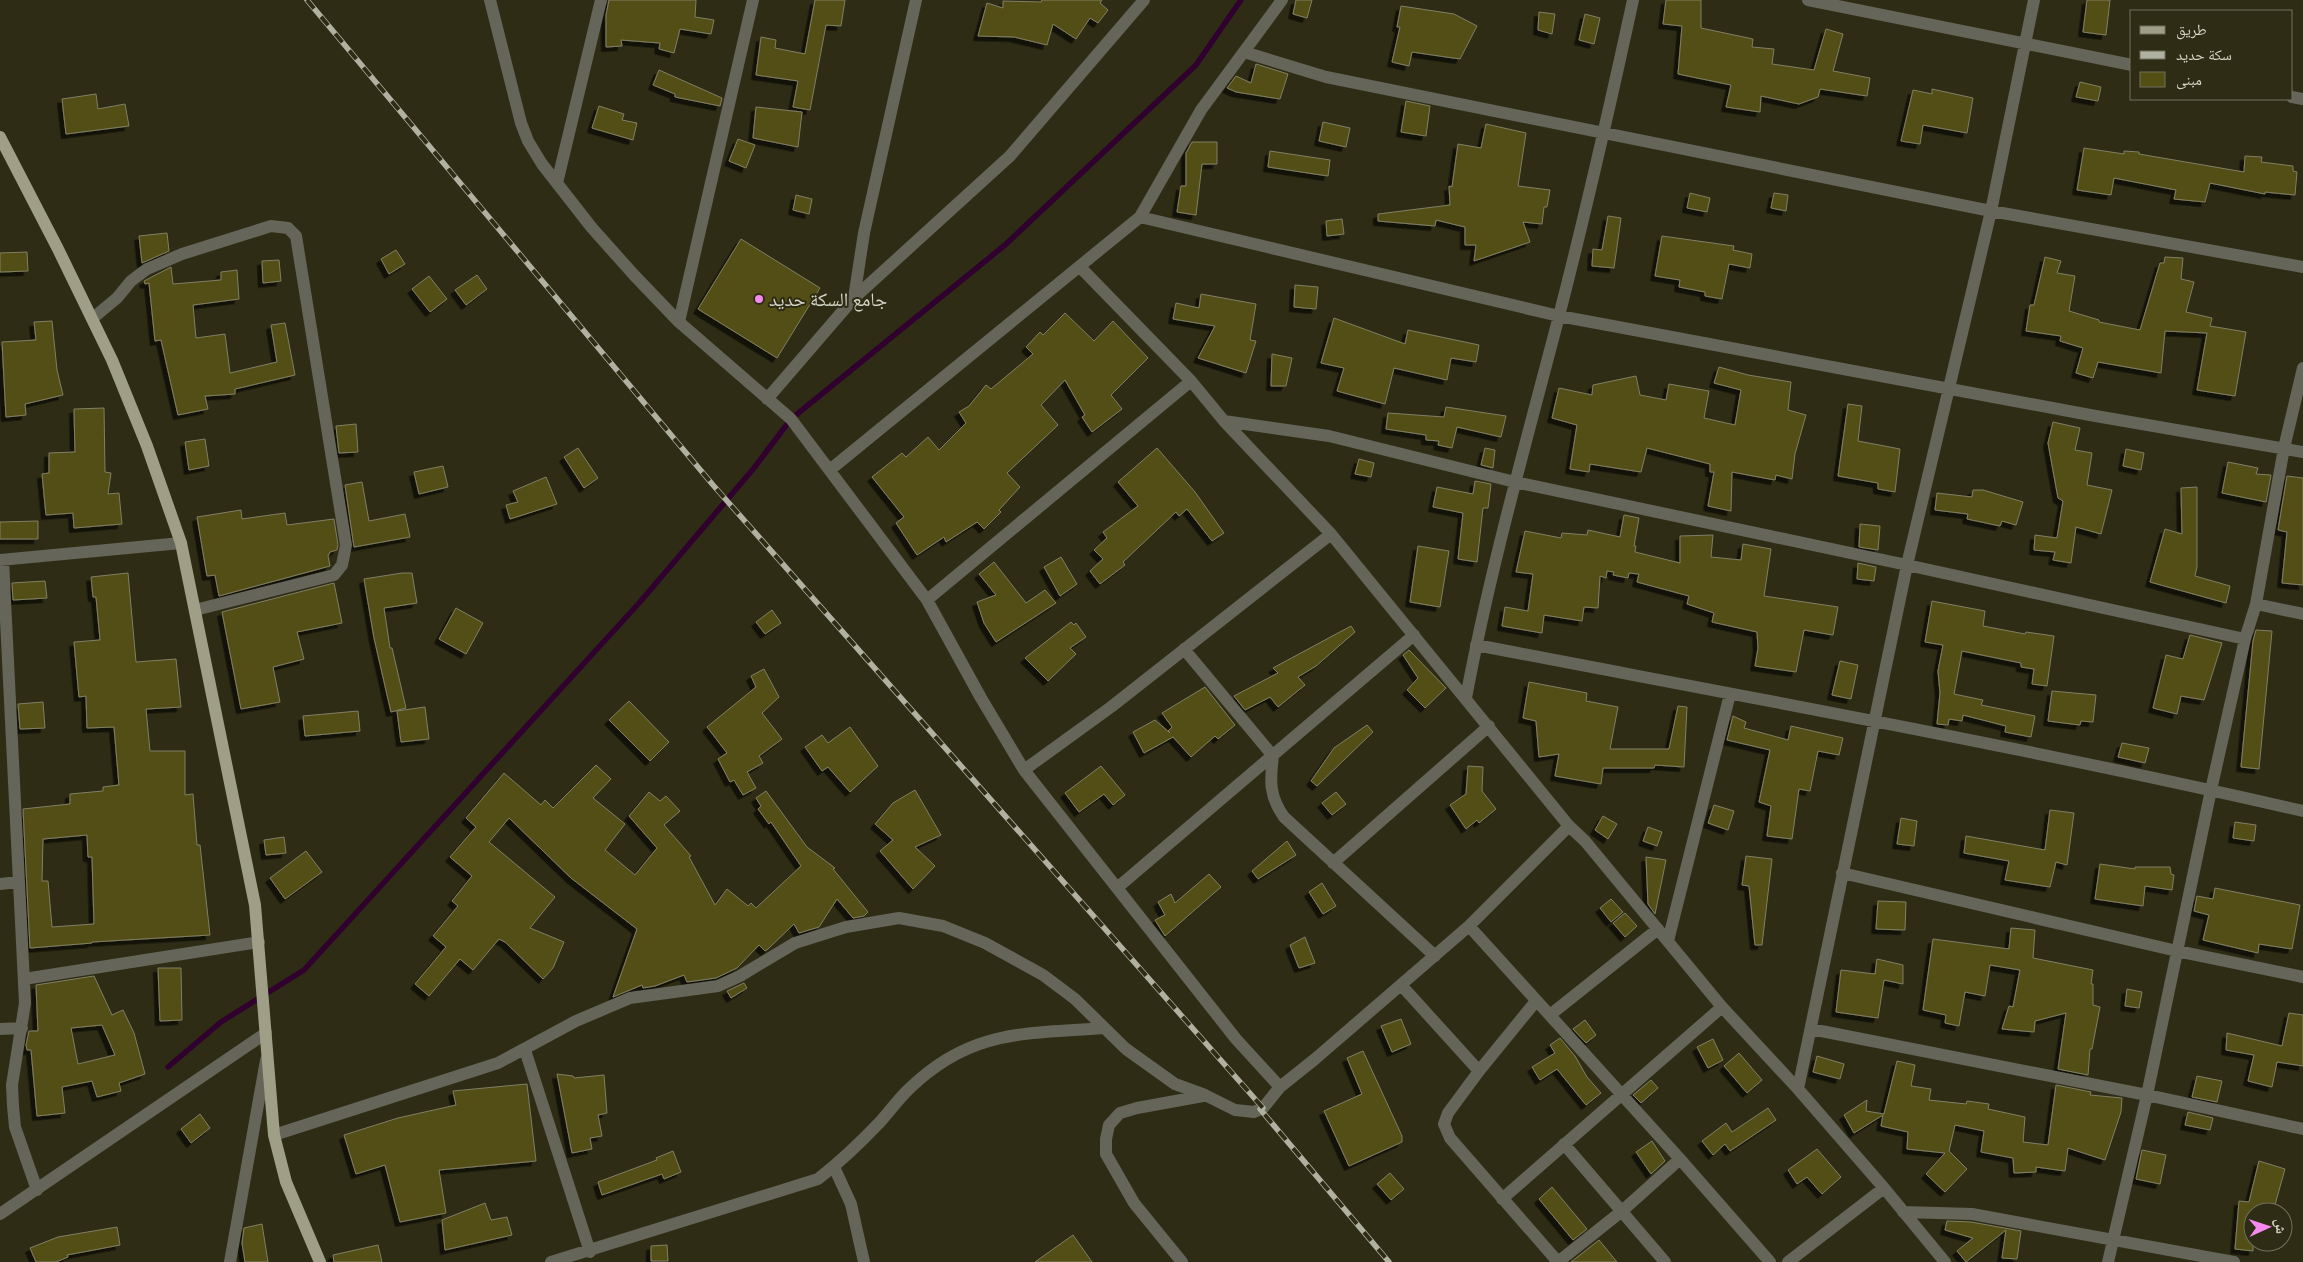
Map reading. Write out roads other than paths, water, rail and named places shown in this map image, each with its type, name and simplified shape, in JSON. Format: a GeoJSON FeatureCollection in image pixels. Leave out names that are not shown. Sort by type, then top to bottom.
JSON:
{"type":"FeatureCollection","features":[{"type":"Feature","properties":{"kind":"main road"},"geometry":{"type":"LineString","coordinates":[[0,137],[4,154],[93,318],[147,446],[181,543],[250,876],[261,960],[274,1135],[286,1182],[320,1262]]}},
{"type":"Feature","properties":{"kind":"street"},"geometry":{"type":"LineString","coordinates":[[490,0],[528,141],[558,183],[592,228],[679,322],[791,419],[831,469],[927,600],[981,698],[1024,770],[1236,1039],[1280,1087]]}},
{"type":"Feature","properties":{"kind":"street"},"geometry":{"type":"LineString","coordinates":[[558,183],[601,0]]}},
{"type":"Feature","properties":{"kind":"street"},"geometry":{"type":"LineString","coordinates":[[679,322],[753,0]]}},
{"type":"Feature","properties":{"kind":"street"},"geometry":{"type":"LineString","coordinates":[[854,298],[864,233],[916,0]]}},
{"type":"Feature","properties":{"kind":"street"},"geometry":{"type":"LineString","coordinates":[[767,399],[854,298],[1010,156],[1144,0]]}},
{"type":"Feature","properties":{"kind":"street"},"geometry":{"type":"LineString","coordinates":[[831,469],[1140,217],[1201,110],[1282,0]]}},
{"type":"Feature","properties":{"kind":"street"},"geometry":{"type":"LineString","coordinates":[[1466,698],[1476,645],[1515,482],[1604,134],[1633,0]]}},
{"type":"Feature","properties":{"kind":"street"},"geometry":{"type":"LineString","coordinates":[[1808,0],[2130,65]]}},
{"type":"Feature","properties":{"kind":"street"},"geometry":{"type":"LineString","coordinates":[[1798,1089],[1907,565],[1947,388],[1992,211],[2034,0]]}},
{"type":"Feature","properties":{"kind":"street"},"geometry":{"type":"LineString","coordinates":[[1244,52],[1326,77],[1604,134],[1992,211],[2303,267]]}},
{"type":"Feature","properties":{"kind":"street"},"geometry":{"type":"LineString","coordinates":[[1140,217],[1559,316],[2303,452]]}},
{"type":"Feature","properties":{"kind":"street"},"geometry":{"type":"LineString","coordinates":[[93,318],[117,298],[131,281],[165,260],[271,226],[288,228],[296,236],[346,545],[346,555],[334,575],[195,610]]}},
{"type":"Feature","properties":{"kind":"street"},"geometry":{"type":"LineString","coordinates":[[1080,267],[1191,381],[1224,422],[1331,534],[1569,826],[1585,841],[1722,1007],[1798,1089],[1945,1262]]}},
{"type":"Feature","properties":{"kind":"street"},"geometry":{"type":"LineString","coordinates":[[2108,1262],[2147,1095],[2211,790],[2256,604],[2284,448],[2303,368]]}},
{"type":"Feature","properties":{"kind":"street"},"geometry":{"type":"LineString","coordinates":[[927,600],[1191,381]]}},
{"type":"Feature","properties":{"kind":"street"},"geometry":{"type":"LineString","coordinates":[[1224,422],[1329,436],[1515,482],[2246,639]]}},
{"type":"Feature","properties":{"kind":"street"},"geometry":{"type":"LineString","coordinates":[[1024,770],[1111,707],[1331,534]]}},
{"type":"Feature","properties":{"kind":"street"},"geometry":{"type":"LineString","coordinates":[[37,1190],[15,1127],[13,1106],[12,1086],[25,1003],[18,882],[5,733],[1,560],[181,543]]}},
{"type":"Feature","properties":{"kind":"street"},"geometry":{"type":"LineString","coordinates":[[2256,604],[2303,614]]}},
{"type":"Feature","properties":{"kind":"street"},"geometry":{"type":"LineString","coordinates":[[1117,888],[1414,635]]}},
{"type":"Feature","properties":{"kind":"street"},"geometry":{"type":"LineString","coordinates":[[1476,645],[1874,722],[2211,790],[2303,811]]}},
{"type":"Feature","properties":{"kind":"street"},"geometry":{"type":"LineString","coordinates":[[1184,649],[1273,756],[1270,776],[1273,802],[1284,817],[1435,956]]}},
{"type":"Feature","properties":{"kind":"street"},"geometry":{"type":"LineString","coordinates":[[1668,941],[1730,694]]}},
{"type":"Feature","properties":{"kind":"street"},"geometry":{"type":"LineString","coordinates":[[1333,863],[1489,726]]}},
{"type":"Feature","properties":{"kind":"street"},"geometry":{"type":"LineString","coordinates":[[274,1135],[498,1063],[576,1021],[630,998],[718,986],[740,976],[795,943],[846,927],[899,918],[944,926],[985,943],[1043,974],[1075,999],[1126,1049],[1175,1084],[1205,1095],[1235,1110],[1254,1112],[1263,1108],[1280,1087],[1402,986],[1469,926],[1569,826]]}},
{"type":"Feature","properties":{"kind":"street"},"geometry":{"type":"LineString","coordinates":[[1842,873],[2178,951],[2303,977]]}},
{"type":"Feature","properties":{"kind":"street"},"geometry":{"type":"LineString","coordinates":[[0,884],[18,882]]}},
{"type":"Feature","properties":{"kind":"street"},"geometry":{"type":"LineString","coordinates":[[1469,926],[1680,1158],[1770,1262]]}},
{"type":"Feature","properties":{"kind":"street"},"geometry":{"type":"LineString","coordinates":[[1550,1015],[1658,929]]}},
{"type":"Feature","properties":{"kind":"street"},"geometry":{"type":"LineString","coordinates":[[24,979],[259,942]]}},
{"type":"Feature","properties":{"kind":"street"},"geometry":{"type":"LineString","coordinates":[[1402,986],[1479,1071]]}},
{"type":"Feature","properties":{"kind":"street"},"geometry":{"type":"LineString","coordinates":[[1536,1001],[1479,1071],[1448,1113],[1444,1124],[1450,1138],[1558,1262],[1622,1211],[1680,1158]]}},
{"type":"Feature","properties":{"kind":"street"},"geometry":{"type":"LineString","coordinates":[[1502,1199],[1722,1007]]}},
{"type":"Feature","properties":{"kind":"street"},"geometry":{"type":"LineString","coordinates":[[0,1029],[22,1028]]}},
{"type":"Feature","properties":{"kind":"street"},"geometry":{"type":"LineString","coordinates":[[551,1262],[590,1252],[818,1179],[834,1167],[878,1124],[909,1088],[942,1060],[979,1042],[1018,1034],[1104,1028]]}},
{"type":"Feature","properties":{"kind":"street"},"geometry":{"type":"LineString","coordinates":[[1811,1029],[2147,1095],[2303,1129]]}},
{"type":"Feature","properties":{"kind":"street"},"geometry":{"type":"LineString","coordinates":[[0,1214],[266,1033]]}},
{"type":"Feature","properties":{"kind":"street"},"geometry":{"type":"LineString","coordinates":[[230,1262],[268,1048]]}},
{"type":"Feature","properties":{"kind":"street"},"geometry":{"type":"LineString","coordinates":[[525,1050],[590,1252]]}},
{"type":"Feature","properties":{"kind":"street"},"geometry":{"type":"LineString","coordinates":[[1182,1262],[1134,1203],[1106,1154],[1106,1139],[1108,1125],[1120,1113],[1205,1095]]}},
{"type":"Feature","properties":{"kind":"street"},"geometry":{"type":"LineString","coordinates":[[1564,1144],[1665,1262]]}},
{"type":"Feature","properties":{"kind":"street"},"geometry":{"type":"LineString","coordinates":[[834,1167],[851,1204],[864,1262]]}},
{"type":"Feature","properties":{"kind":"street"},"geometry":{"type":"LineString","coordinates":[[1788,1262],[1884,1188]]}},
{"type":"Feature","properties":{"kind":"street"},"geometry":{"type":"LineString","coordinates":[[1903,1212],[1972,1214],[2113,1238],[2234,1262]]}},
{"type":"Feature","properties":{"kind":"waterway"},"geometry":{"type":"LineString","coordinates":[[168,1067],[221,1022],[304,970],[640,602],[754,468],[791,419],[1005,245],[1196,65],[1241,0]]}},
{"type":"Feature","properties":{"kind":"railway"},"geometry":{"type":"LineString","coordinates":[[307,0],[713,485],[1263,1108],[1260,1109],[1389,1262]]}},
{"type":"Feature","properties":{"kind":"place","name":"جامع السكة حديد"},"geometry":{"type":"Point","coordinates":[759,299]}}]}
